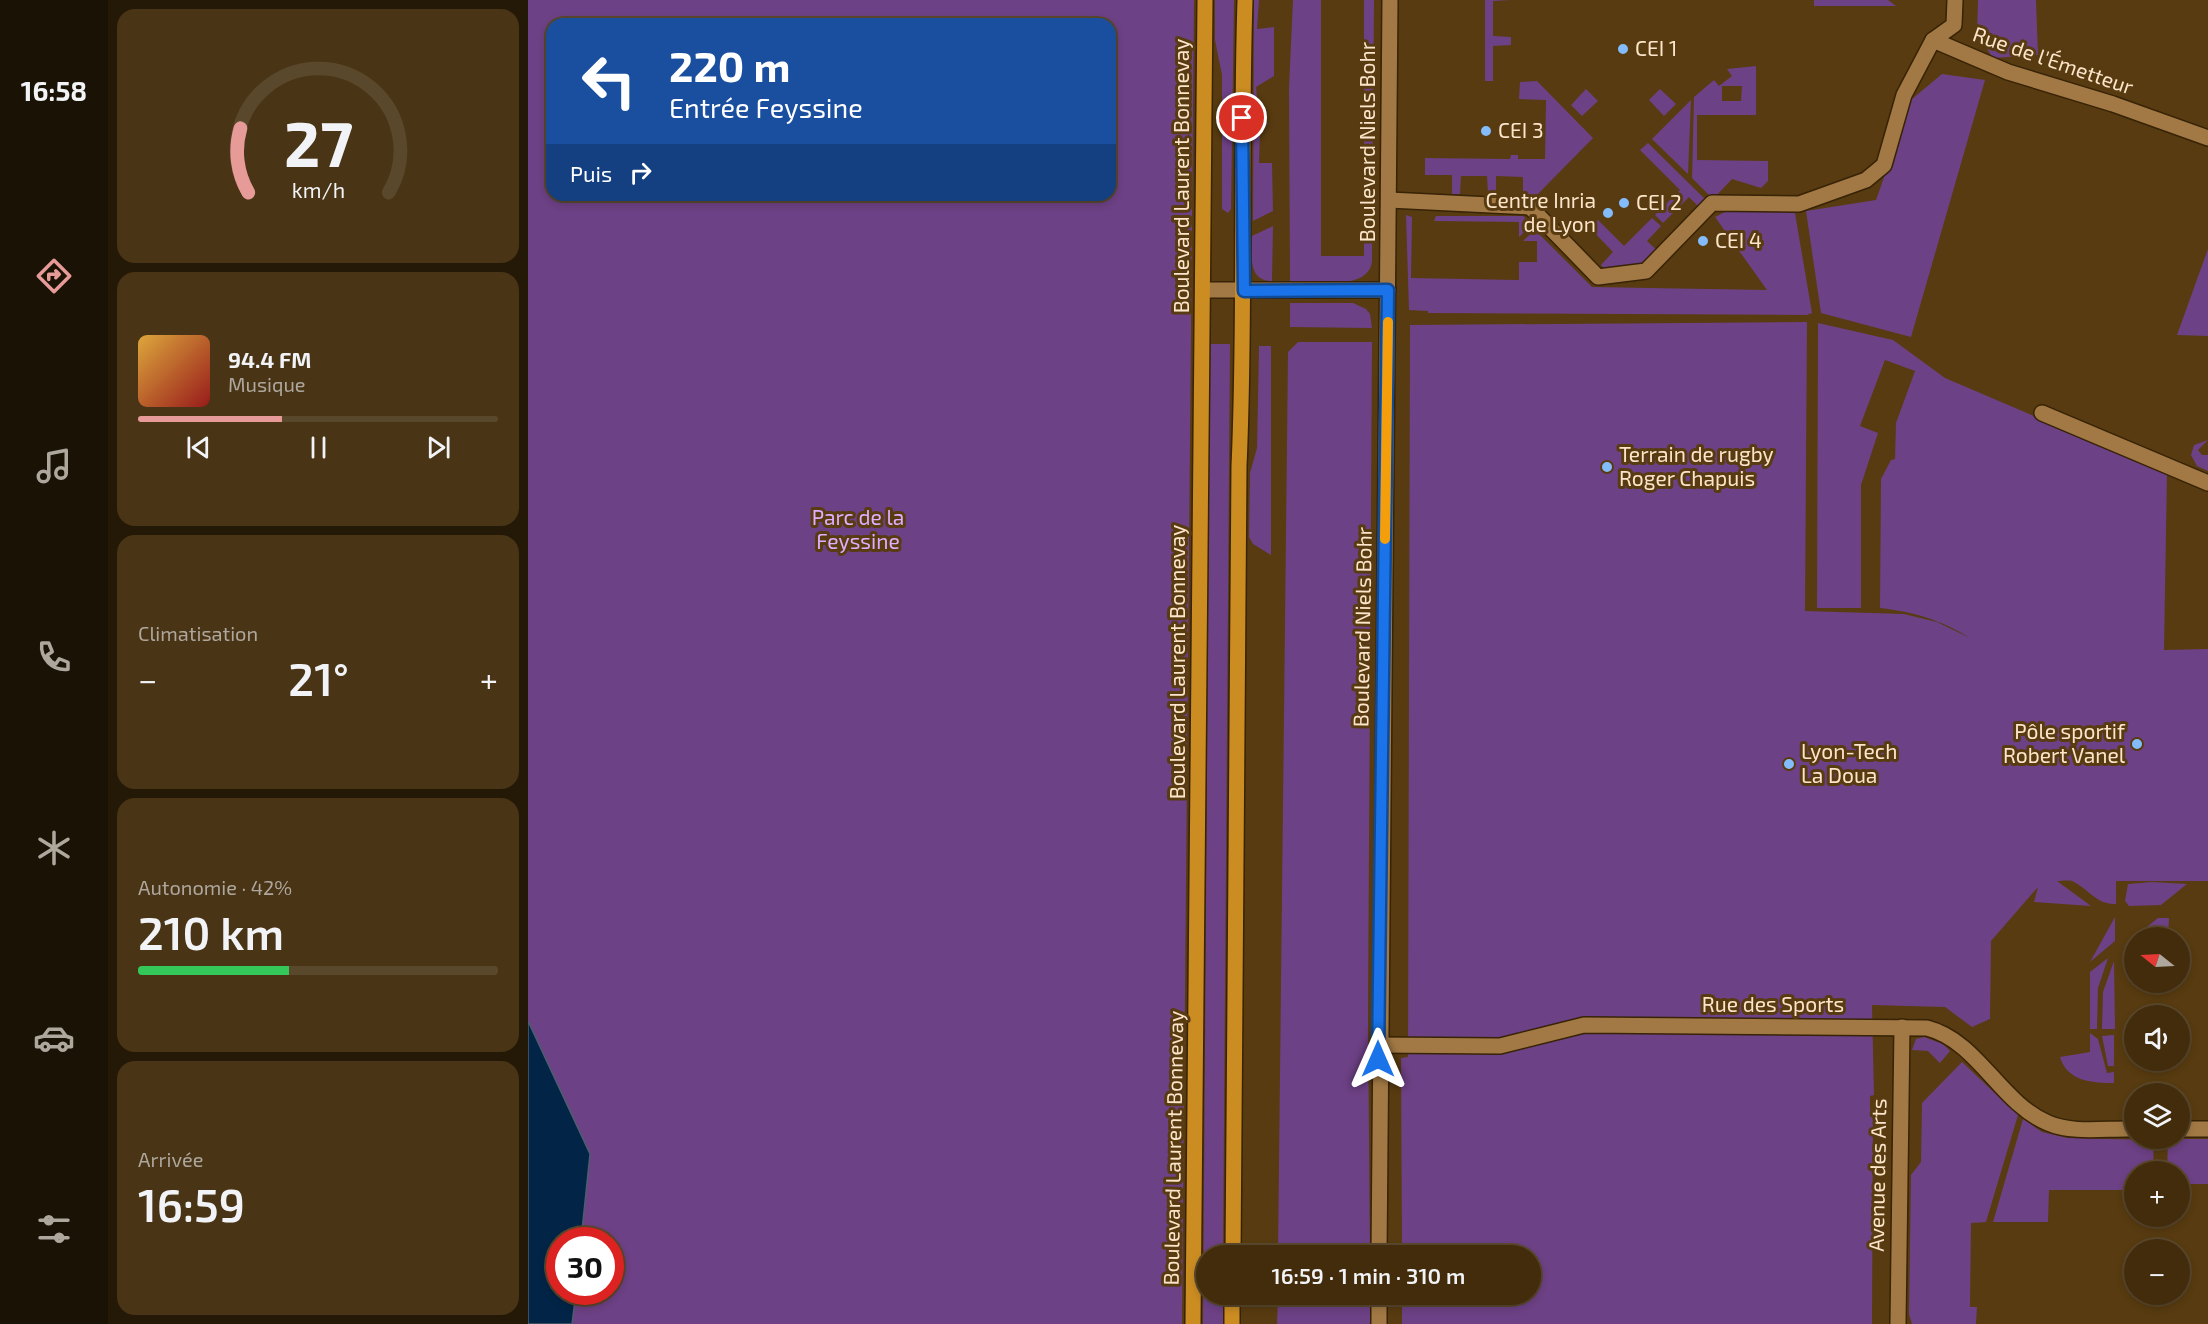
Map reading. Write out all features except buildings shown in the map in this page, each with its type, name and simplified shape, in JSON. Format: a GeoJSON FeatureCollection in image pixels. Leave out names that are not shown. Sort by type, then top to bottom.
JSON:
{"type":"FeatureCollection","features":[{"type":"Feature","properties":{"kind":"main road","name":"Boulevard Laurent Bonnevay"},"geometry":{"type":"LineString","coordinates":[[1193,1324],[1205,0]]}},
{"type":"Feature","properties":{"kind":"main road"},"geometry":{"type":"LineString","coordinates":[[1233,1245],[1239,477],[1244,291],[1242,96],[1245,0]]}},
{"type":"Feature","properties":{"kind":"main road"},"geometry":{"type":"LineString","coordinates":[[1232,1305],[1232,1324]]}},
{"type":"Feature","properties":{"kind":"street","name":"Boulevard Niels Bohr"},"geometry":{"type":"LineString","coordinates":[[1379,1245],[1378,1045],[1390,0]]}},
{"type":"Feature","properties":{"kind":"street","name":"Rue de l'Émetteur"},"geometry":{"type":"LineString","coordinates":[[1933,40],[1954,25],[1955,0]]}},
{"type":"Feature","properties":{"kind":"street"},"geometry":{"type":"LineString","coordinates":[[1389,200],[1530,207],[1598,277],[1646,271],[1712,203],[1799,204],[1866,180],[1884,165],[1904,95],[1933,40]]}},
{"type":"Feature","properties":{"kind":"street","name":"Rue de l'Émetteur"},"geometry":{"type":"LineString","coordinates":[[1933,40],[2008,72],[2113,104],[2208,138]]}},
{"type":"Feature","properties":{"kind":"street"},"geometry":{"type":"LineString","coordinates":[[1203,290],[1388,290]]}},
{"type":"Feature","properties":{"kind":"street"},"geometry":{"type":"LineString","coordinates":[[2042,413],[2208,483]]}},
{"type":"Feature","properties":{"kind":"street","name":"Rue des Sports"},"geometry":{"type":"LineString","coordinates":[[1378,1045],[1500,1046],[1584,1025],[1927,1028],[1948,1035],[2029,1112],[2048,1123],[2066,1128],[2124,1129]]}},
{"type":"Feature","properties":{"kind":"street","name":"Avenue des Arts"},"geometry":{"type":"LineString","coordinates":[[1898,1324],[1902,1027]]}},
{"type":"Feature","properties":{"kind":"street"},"geometry":{"type":"LineString","coordinates":[[2190,1129],[2208,1129]]}},
{"type":"Feature","properties":{"kind":"street"},"geometry":{"type":"LineString","coordinates":[[1379,1305],[1379,1324]]}},
{"type":"Feature","properties":{"kind":"green space","name":"Parc de la Feyssine"},"geometry":{"type":"Polygon","coordinates":[[[528,0],[1194,0],[1182,1324],[572,1324],[574,1305],[624,1305],[624,1227],[582,1227],[590,1154],[528,1021],[528,0]]]}},
{"type":"Feature","properties":{"kind":"green space"},"geometry":{"type":"Polygon","coordinates":[[[1215,0],[1234,0],[1231,209],[1228,213],[1222,209],[1222,75],[1215,40],[1215,0]]]}},
{"type":"Feature","properties":{"kind":"green space"},"geometry":{"type":"Polygon","coordinates":[[[1254,0],[1259,0],[1257,29],[1274,27],[1274,76],[1256,87],[1259,120],[1268,124],[1260,131],[1259,163],[1272,163],[1273,211],[1253,221],[1254,0]]]}},
{"type":"Feature","properties":{"kind":"green space"},"geometry":{"type":"Polygon","coordinates":[[[1293,0],[1321,0],[1321,256],[1364,256],[1364,0],[1374,0],[1372,261],[1369,271],[1351,281],[1325,283],[1290,281],[1289,88],[1293,0]]]}},
{"type":"Feature","properties":{"kind":"green space"},"geometry":{"type":"Polygon","coordinates":[[[1485,0],[1511,0],[1493,1],[1493,36],[1511,37],[1511,45],[1493,46],[1493,81],[1485,81],[1485,0]]]}},
{"type":"Feature","properties":{"kind":"green space"},"geometry":{"type":"Polygon","coordinates":[[[1814,0],[1888,0],[1896,6],[1814,6],[1814,0]]]}},
{"type":"Feature","properties":{"kind":"green space"},"geometry":{"type":"Polygon","coordinates":[[[1978,0],[2036,0],[2038,55],[1993,58],[1977,34],[1978,0]]]}},
{"type":"Feature","properties":{"kind":"green space"},"geometry":{"type":"Polygon","coordinates":[[[1756,66],[1756,115],[1697,115],[1697,160],[1768,161],[1768,181],[1761,188],[1732,179],[1713,199],[1692,178],[1694,97],[1714,80],[1719,86],[1732,76],[1727,69],[1756,66]],[[1722,86],[1722,101],[1741,101],[1742,86],[1722,86]]]}},
{"type":"Feature","properties":{"kind":"green space"},"geometry":{"type":"Polygon","coordinates":[[[1942,74],[1985,80],[1911,337],[1821,313],[1806,211],[1876,200],[1912,99],[1942,74]]]}},
{"type":"Feature","properties":{"kind":"green space"},"geometry":{"type":"Polygon","coordinates":[[[1537,81],[1593,138],[1535,197],[1523,194],[1523,177],[1496,176],[1496,194],[1488,194],[1487,176],[1461,176],[1460,194],[1452,194],[1452,175],[1425,175],[1425,158],[1510,159],[1511,155],[1518,155],[1518,159],[1545,159],[1546,100],[1519,99],[1520,82],[1537,81]]]}},
{"type":"Feature","properties":{"kind":"green space"},"geometry":{"type":"Polygon","coordinates":[[[1586,89],[1598,101],[1582,116],[1571,105],[1586,89]]]}},
{"type":"Feature","properties":{"kind":"green space"},"geometry":{"type":"Polygon","coordinates":[[[1660,89],[1676,104],[1664,116],[1649,100],[1660,89]]]}},
{"type":"Feature","properties":{"kind":"green space"},"geometry":{"type":"Polygon","coordinates":[[[1691,100],[1688,174],[1652,139],[1691,100]]]}},
{"type":"Feature","properties":{"kind":"green space"},"geometry":{"type":"Polygon","coordinates":[[[1648,143],[1709,203],[1702,210],[1689,197],[1663,223],[1655,215],[1680,190],[1640,150],[1648,143]]]}},
{"type":"Feature","properties":{"kind":"green space"},"geometry":{"type":"Polygon","coordinates":[[[1737,206],[1795,213],[1812,313],[1807,315],[1428,313],[1428,311],[1409,310],[1406,215],[1412,217],[1411,278],[1519,280],[1519,262],[1537,262],[1537,241],[1523,241],[1535,230],[1592,287],[1767,290],[1715,217],[1737,206]]]}},
{"type":"Feature","properties":{"kind":"green space"},"geometry":{"type":"Polygon","coordinates":[[[1436,216],[1523,216],[1532,225],[1519,237],[1519,222],[1434,221],[1436,216]]]}},
{"type":"Feature","properties":{"kind":"green space"},"geometry":{"type":"Polygon","coordinates":[[[1652,218],[1661,226],[1647,241],[1660,253],[1643,268],[1604,268],[1601,265],[1613,252],[1590,228],[1598,220],[1624,246],[1652,218]]]}},
{"type":"Feature","properties":{"kind":"green space"},"geometry":{"type":"Polygon","coordinates":[[[1273,226],[1272,281],[1264,280],[1255,272],[1252,236],[1273,226]]]}},
{"type":"Feature","properties":{"kind":"green space"},"geometry":{"type":"Polygon","coordinates":[[[2208,249],[2208,336],[2177,335],[2208,249]]]}},
{"type":"Feature","properties":{"kind":"green space"},"geometry":{"type":"Polygon","coordinates":[[[1290,303],[1353,303],[1366,309],[1370,314],[1372,328],[1290,327],[1290,303]]]}},
{"type":"Feature","properties":{"kind":"green space"},"geometry":{"type":"Polygon","coordinates":[[[1807,322],[1805,611],[1904,614],[1937,622],[1970,638],[1948,626],[1927,618],[1880,608],[1881,479],[1891,460],[1895,459],[1896,423],[1915,371],[1885,360],[1860,426],[1878,433],[1861,485],[1861,608],[1817,608],[1818,323],[1893,340],[1945,378],[2167,473],[2164,650],[2208,649],[2208,881],[2116,881],[2116,904],[2109,904],[2072,881],[2057,881],[2091,906],[2034,902],[2038,887],[1991,941],[1990,1019],[1972,1027],[1945,1007],[1872,1005],[1874,1095],[1870,1096],[1870,1110],[1873,1110],[1872,1324],[1402,1324],[1402,1305],[1541,1305],[1541,1245],[1402,1245],[1401,1058],[1408,1057],[1410,325],[1807,322]]]}},
{"type":"Feature","properties":{"kind":"green space"},"geometry":{"type":"Polygon","coordinates":[[[1298,342],[1372,342],[1368,1018],[1370,1245],[1278,1245],[1288,352],[1298,342]]]}},
{"type":"Feature","properties":{"kind":"green space"},"geometry":{"type":"Polygon","coordinates":[[[1210,344],[1230,344],[1223,1245],[1204,1245],[1210,344]]]}},
{"type":"Feature","properties":{"kind":"green space"},"geometry":{"type":"Polygon","coordinates":[[[1259,346],[1271,346],[1271,555],[1253,544],[1249,537],[1250,473],[1257,448],[1259,346]]]}},
{"type":"Feature","properties":{"kind":"green space"},"geometry":{"type":"Polygon","coordinates":[[[2208,440],[2198,450],[2202,455],[2208,455],[2208,471],[2197,466],[2191,455],[2194,445],[2208,440]]]}},
{"type":"Feature","properties":{"kind":"green space"},"geometry":{"type":"Polygon","coordinates":[[[2152,882],[2187,884],[2161,905],[2129,906],[2125,901],[2128,884],[2152,882]]]}},
{"type":"Feature","properties":{"kind":"green space"},"geometry":{"type":"Polygon","coordinates":[[[2115,917],[2115,941],[2090,962],[2115,917]]]}},
{"type":"Feature","properties":{"kind":"green space"},"geometry":{"type":"Polygon","coordinates":[[[2158,918],[2169,918],[2169,927],[2147,927],[2158,918]]]}},
{"type":"Feature","properties":{"kind":"green space"},"geometry":{"type":"Polygon","coordinates":[[[2108,958],[2098,988],[2097,1029],[2090,1029],[2090,972],[2108,958]]]}},
{"type":"Feature","properties":{"kind":"green space"},"geometry":{"type":"Polygon","coordinates":[[[2114,961],[2115,1029],[2102,1029],[2103,992],[2114,961]]]}},
{"type":"Feature","properties":{"kind":"green space"},"geometry":{"type":"Polygon","coordinates":[[[2090,1033],[2098,1039],[2107,1073],[2114,1072],[2114,1083],[2090,1081],[2075,1076],[2069,1072],[2060,1057],[2090,1052],[2090,1033]]]}},
{"type":"Feature","properties":{"kind":"green space"},"geometry":{"type":"Polygon","coordinates":[[[2114,1035],[2114,1066],[2108,1066],[2102,1036],[2114,1035]]]}},
{"type":"Feature","properties":{"kind":"green space"},"geometry":{"type":"Polygon","coordinates":[[[1924,1037],[1943,1044],[1950,1051],[1940,1063],[1928,1051],[1912,1050],[1916,1039],[1924,1037]]]}},
{"type":"Feature","properties":{"kind":"green space"},"geometry":{"type":"Polygon","coordinates":[[[1962,1062],[2018,1115],[1986,1222],[1971,1223],[1970,1307],[1977,1307],[1976,1324],[1912,1324],[1909,1314],[1911,1175],[1921,1162],[1922,1103],[1962,1062]]]}},
{"type":"Feature","properties":{"kind":"green space"},"geometry":{"type":"Polygon","coordinates":[[[2023,1119],[2042,1132],[2068,1138],[2124,1139],[2124,1149],[2153,1149],[2154,1161],[2124,1161],[2124,1190],[2049,1190],[2048,1222],[1993,1222],[2023,1119]]]}},
{"type":"Feature","properties":{"kind":"green space"},"geometry":{"type":"Polygon","coordinates":[[[2190,1139],[2208,1139],[2208,1184],[2190,1184],[2190,1161],[2167,1161],[2168,1149],[2190,1149],[2190,1139]]]}},
{"type":"Feature","properties":{"kind":"green space"},"geometry":{"type":"Polygon","coordinates":[[[1203,1305],[1223,1305],[1223,1324],[1203,1324],[1203,1305]]]}},
{"type":"Feature","properties":{"kind":"green space"},"geometry":{"type":"Polygon","coordinates":[[[1278,1305],[1370,1305],[1371,1324],[1277,1324],[1278,1305]]]}},
{"type":"Feature","properties":{"kind":"water"},"geometry":{"type":"Polygon","coordinates":[[[528,1021],[590,1154],[582,1227],[546,1227],[546,1305],[574,1305],[572,1324],[528,1324],[528,1021]]]}},
{"type":"Feature","properties":{"kind":"slow traffic"},"geometry":{"type":"LineString","coordinates":[[1385,539],[1388,322]]}},
{"type":"Feature","properties":{"kind":"place","name":"CEI 1"},"geometry":{"type":"Point","coordinates":[1623,49]}},
{"type":"Feature","properties":{"kind":"place","name":"CEI 3"},"geometry":{"type":"Point","coordinates":[1486,131]}},
{"type":"Feature","properties":{"kind":"place","name":"CEI 2"},"geometry":{"type":"Point","coordinates":[1624,203]}},
{"type":"Feature","properties":{"kind":"place","name":"Centre Inria de Lyon"},"geometry":{"type":"Point","coordinates":[1608,213]}},
{"type":"Feature","properties":{"kind":"place","name":"CEI 4"},"geometry":{"type":"Point","coordinates":[1703,241]}},
{"type":"Feature","properties":{"kind":"place","name":"Terrain de rugby Roger Chapuis"},"geometry":{"type":"Point","coordinates":[1607,467]}},
{"type":"Feature","properties":{"kind":"place","name":"Pôle sportif Robert Vanel"},"geometry":{"type":"Point","coordinates":[2137,744]}},
{"type":"Feature","properties":{"kind":"place","name":"Lyon-Tech La Doua"},"geometry":{"type":"Point","coordinates":[1789,764]}},
{"type":"Feature","properties":{"kind":"route"},"geometry":{"type":"LineString","coordinates":[[1242,118],[1244,291],[1388,290],[1378,1059]]}}]}
